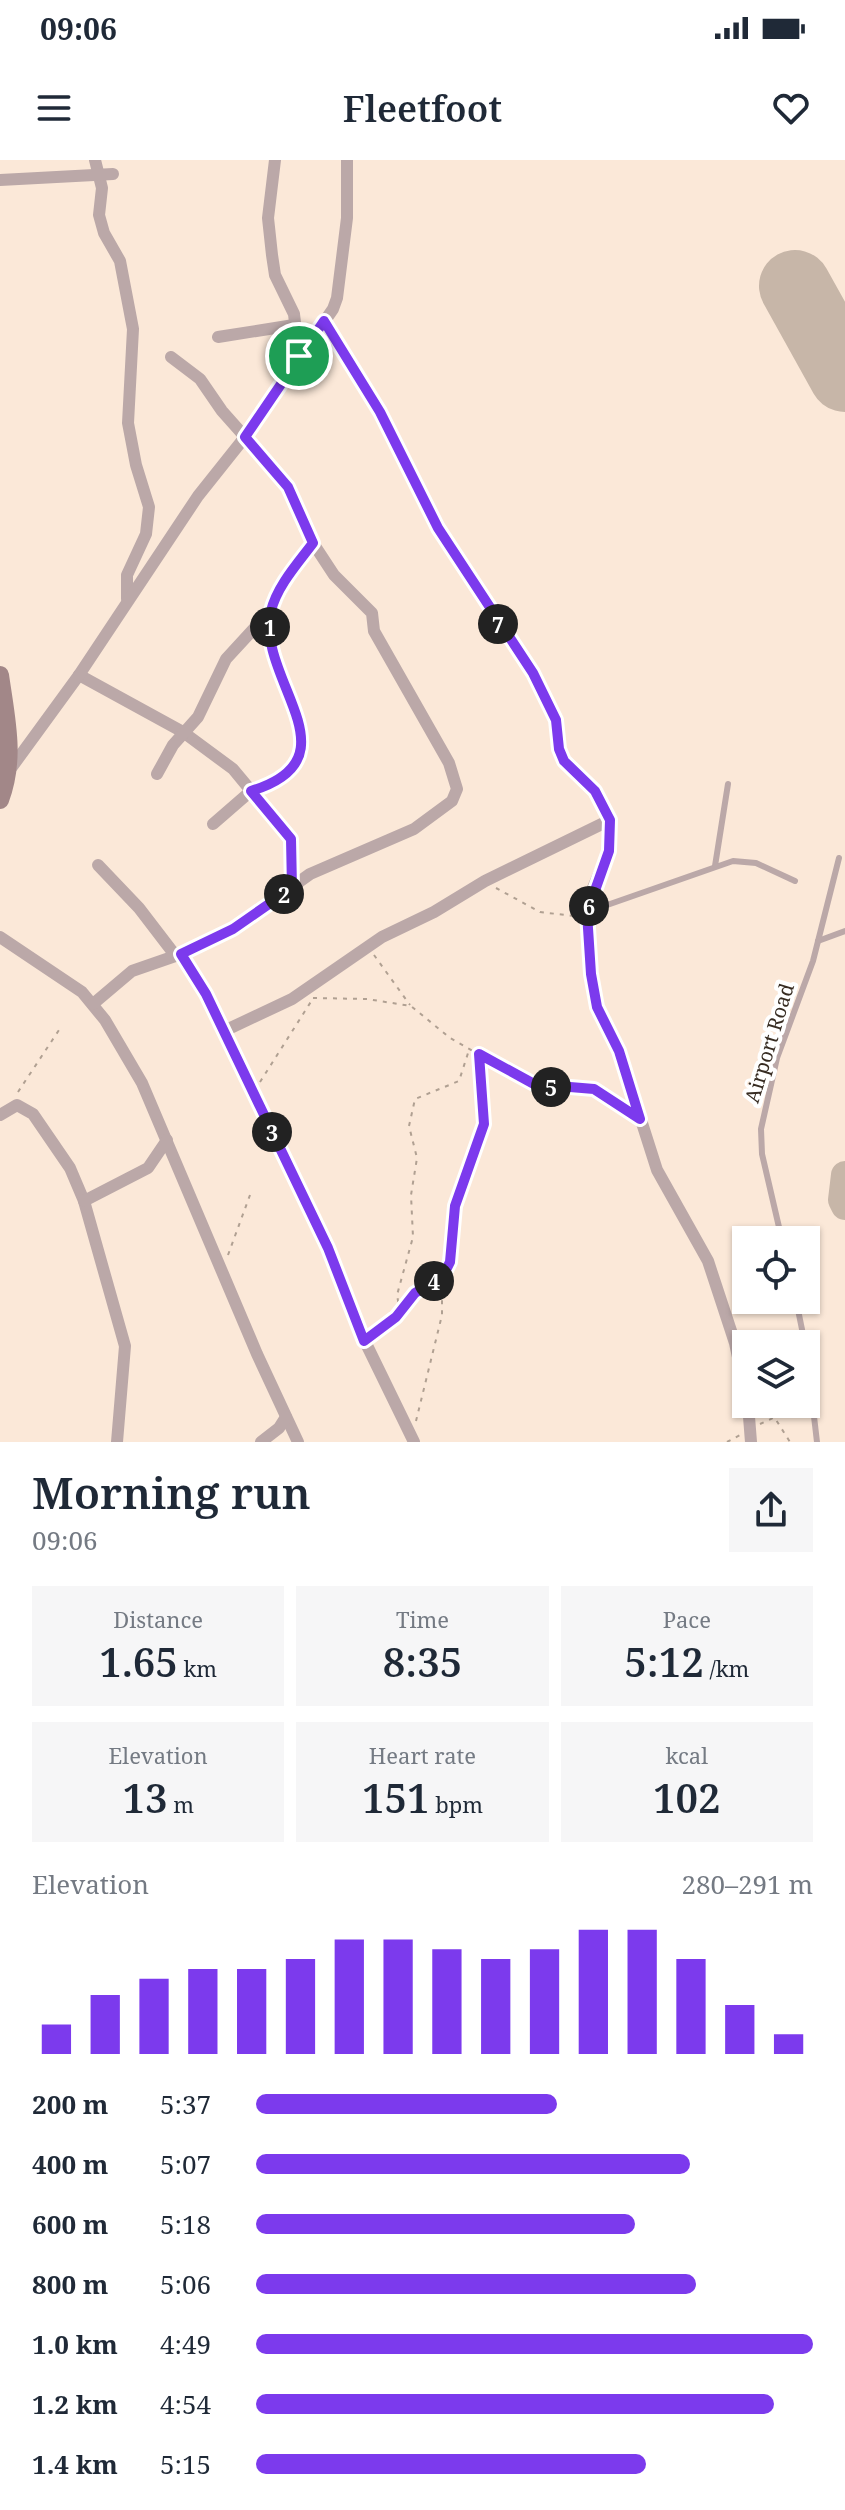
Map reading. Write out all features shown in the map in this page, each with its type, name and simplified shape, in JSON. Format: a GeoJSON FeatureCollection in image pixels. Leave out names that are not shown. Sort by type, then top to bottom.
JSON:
{"type":"FeatureCollection","features":[{"type":"Feature","properties":{"kind":"main road"},"geometry":{"type":"LineString","coordinates":[[0,675],[9,771],[0,800]]}},
{"type":"Feature","properties":{"kind":"street"},"geometry":{"type":"LineString","coordinates":[[275,160],[268,218],[272,255],[275,275],[290,303],[299,356]]}},
{"type":"Feature","properties":{"kind":"street"},"geometry":{"type":"LineString","coordinates":[[9,771],[79,675],[198,496],[245,437],[337,298],[347,218],[347,160]]}},
{"type":"Feature","properties":{"kind":"street"},"geometry":{"type":"LineString","coordinates":[[97,167],[102,188],[99,215],[104,233],[120,261],[133,329],[128,423],[136,465],[149,507],[146,534],[127,575],[127,599]]}},
{"type":"Feature","properties":{"kind":"street"},"geometry":{"type":"LineString","coordinates":[[0,180],[97,167],[113,174]]}},
{"type":"Feature","properties":{"kind":"street"},"geometry":{"type":"LineString","coordinates":[[324,321],[380,412],[438,528],[533,673],[556,720],[559,749],[564,761],[595,791],[610,820],[609,851],[587,913],[597,1007],[619,1051],[657,1170],[708,1261],[732,1334]]}},
{"type":"Feature","properties":{"kind":"street"},"geometry":{"type":"LineString","coordinates":[[218,337],[294,325]]}},
{"type":"Feature","properties":{"kind":"street"},"geometry":{"type":"LineString","coordinates":[[93,1004],[132,971],[233,929],[328,864],[414,829],[452,801],[457,789],[449,763],[374,631],[372,613],[334,575],[313,543],[288,487],[200,379],[171,357]]}},
{"type":"Feature","properties":{"kind":"street"},"geometry":{"type":"LineString","coordinates":[[157,774],[183,732],[198,717],[226,659],[271,610],[290,573],[313,543]]}},
{"type":"Feature","properties":{"kind":"street"},"geometry":{"type":"LineString","coordinates":[[79,675],[183,732],[233,769],[291,839],[292,888]]}},
{"type":"Feature","properties":{"kind":"street"},"geometry":{"type":"LineString","coordinates":[[213,824],[251,791]]}},
{"type":"Feature","properties":{"kind":"street"},"geometry":{"type":"LineString","coordinates":[[224,1031],[292,999],[370,945],[485,881],[610,820]]}},
{"type":"Feature","properties":{"kind":"street"},"geometry":{"type":"LineString","coordinates":[[98,865],[178,954],[224,1031],[328,1248],[364,1341],[413,1437]]}},
{"type":"Feature","properties":{"kind":"street"},"geometry":{"type":"LineString","coordinates":[[0,937],[75,987],[93,1004],[142,1083],[298,1442]]}},
{"type":"Feature","properties":{"kind":"street"},"geometry":{"type":"LineString","coordinates":[[0,1115],[17,1105],[33,1114],[70,1168],[84,1201],[125,1346],[117,1442]]}},
{"type":"Feature","properties":{"kind":"street"},"geometry":{"type":"LineString","coordinates":[[84,1201],[148,1168],[167,1140]]}},
{"type":"Feature","properties":{"kind":"street"},"geometry":{"type":"LineString","coordinates":[[261,1442],[279,1428],[286,1417]]}},
{"type":"Feature","properties":{"kind":"street"},"geometry":{"type":"LineString","coordinates":[[749,1418],[751,1442]]}},
{"type":"Feature","properties":{"kind":"lane"},"geometry":{"type":"LineString","coordinates":[[715,866],[728,784]]}},
{"type":"Feature","properties":{"kind":"lane","name":"Airport Road"},"geometry":{"type":"LineString","coordinates":[[779,1226],[762,1154],[761,1129],[777,1058],[818,941],[839,858]]}},
{"type":"Feature","properties":{"kind":"lane"},"geometry":{"type":"LineString","coordinates":[[587,913],[733,861],[756,863],[795,881]]}},
{"type":"Feature","properties":{"kind":"lane"},"geometry":{"type":"LineString","coordinates":[[818,941],[845,931]]}},
{"type":"Feature","properties":{"kind":"lane"},"geometry":{"type":"LineString","coordinates":[[814,1418],[817,1442]]}},
{"type":"Feature","properties":{"kind":"path"},"geometry":{"type":"LineString","coordinates":[[251,791],[276,782],[287,773],[297,764],[303,745],[300,724],[271,653],[271,610]]}},
{"type":"Feature","properties":{"kind":"path"},"geometry":{"type":"LineString","coordinates":[[485,881],[540,912],[569,918],[587,913]]}},
{"type":"Feature","properties":{"kind":"path"},"geometry":{"type":"LineString","coordinates":[[370,945],[392,984],[411,1006],[470,1049],[534,1084],[594,1089],[640,1119]]}},
{"type":"Feature","properties":{"kind":"path"},"geometry":{"type":"LineString","coordinates":[[253,1093],[313,998]]}},
{"type":"Feature","properties":{"kind":"path"},"geometry":{"type":"LineString","coordinates":[[292,999],[367,999],[411,1006]]}},
{"type":"Feature","properties":{"kind":"path"},"geometry":{"type":"LineString","coordinates":[[18,1092],[59,1030]]}},
{"type":"Feature","properties":{"kind":"path"},"geometry":{"type":"LineString","coordinates":[[400,1312],[397,1295],[413,1237],[411,1195],[417,1158],[409,1126],[415,1099],[459,1081],[470,1049]]}},
{"type":"Feature","properties":{"kind":"path"},"geometry":{"type":"LineString","coordinates":[[413,1437],[436,1350],[443,1276],[450,1262],[459,1191],[484,1124],[479,1054]]}},
{"type":"Feature","properties":{"kind":"path"},"geometry":{"type":"LineString","coordinates":[[223,1271],[250,1195]]}},
{"type":"Feature","properties":{"kind":"path"},"geometry":{"type":"LineString","coordinates":[[364,1341],[400,1312],[415,1293],[443,1276]]}},
{"type":"Feature","properties":{"kind":"path"},"geometry":{"type":"LineString","coordinates":[[775,1418],[790,1442]]}},
{"type":"Feature","properties":{"kind":"taxiway"},"geometry":{"type":"LineString","coordinates":[[845,1175],[842,1200],[845,1206]]}},
{"type":"Feature","properties":{"kind":"runway"},"geometry":{"type":"LineString","coordinates":[[795,286],[845,376]]}},
{"type":"Feature","properties":{"kind":"route"},"geometry":{"type":"LineString","coordinates":[[324,321],[380,412],[438,528],[533,673],[556,720],[559,749],[564,761],[595,791],[610,820],[612,839],[587,913],[591,974],[597,1007],[619,1051],[640,1119],[594,1089],[534,1084],[479,1054],[484,1124],[455,1206],[450,1262],[443,1276],[415,1293],[396,1317],[364,1341],[328,1248],[206,994],[181,954],[233,929],[292,888],[291,839],[251,791],[276,782],[297,764],[303,745],[300,724],[287,686],[271,653],[270,623],[271,610],[282,587],[313,543],[288,487],[245,437],[299,356],[324,321]]}}]}
